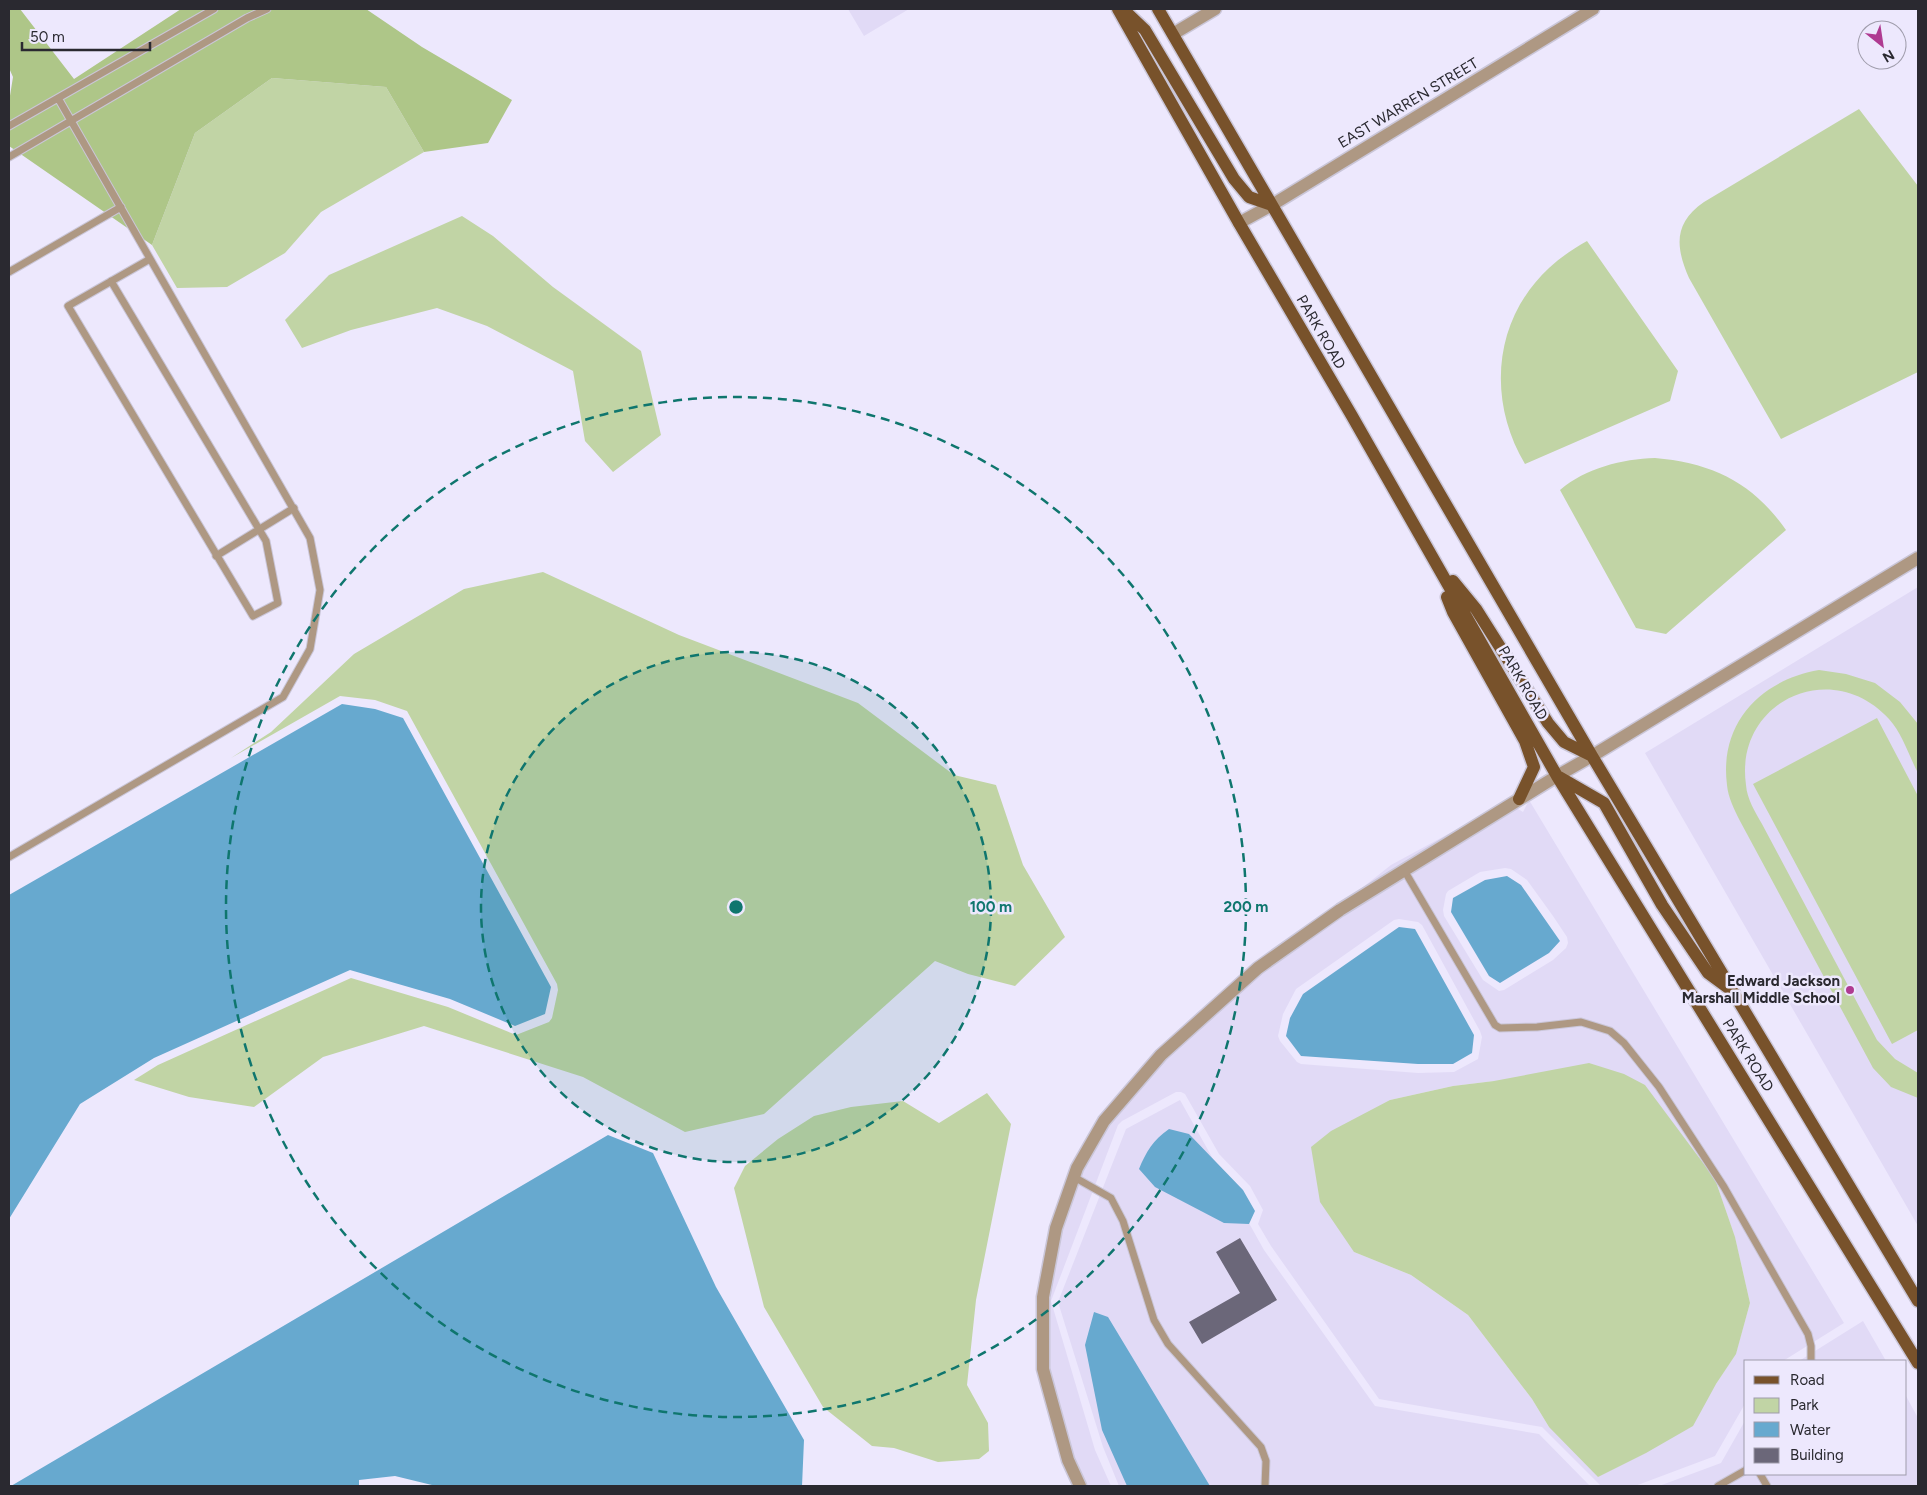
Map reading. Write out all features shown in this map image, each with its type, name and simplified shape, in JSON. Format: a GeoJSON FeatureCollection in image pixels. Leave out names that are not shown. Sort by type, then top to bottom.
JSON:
{"type":"FeatureCollection","features":[{"type":"Feature","properties":{"kind":"main road","name":"PARK ROAD"},"geometry":{"type":"LineString","coordinates":[[1118,9],[1557,776],[1918,1363]]}},
{"type":"Feature","properties":{"kind":"main road"},"geometry":{"type":"LineString","coordinates":[[1123,9],[1145,30],[1234,178],[1249,197],[1272,205]]}},
{"type":"Feature","properties":{"kind":"main road","name":"PARK ROAD"},"geometry":{"type":"LineString","coordinates":[[1158,9],[1592,756],[1918,1301]]}},
{"type":"Feature","properties":{"kind":"main road"},"geometry":{"type":"LineString","coordinates":[[1432,557],[1476,609],[1548,723],[1564,742],[1592,756]]}},
{"type":"Feature","properties":{"kind":"main road"},"geometry":{"type":"LineString","coordinates":[[1432,557],[1453,612],[1524,741],[1534,767],[1519,800]]}},
{"type":"Feature","properties":{"kind":"main road"},"geometry":{"type":"LineString","coordinates":[[1557,776],[1604,803],[1662,905],[1708,973],[1731,989]]}},
{"type":"Feature","properties":{"kind":"street"},"geometry":{"type":"LineString","coordinates":[[1173,34],[1215,9]]}},
{"type":"Feature","properties":{"kind":"street","name":"EAST WARREN STREET"},"geometry":{"type":"LineString","coordinates":[[1239,223],[1272,205],[1593,9]]}},
{"type":"Feature","properties":{"kind":"street"},"geometry":{"type":"LineString","coordinates":[[1080,1486],[1068,1460],[1043,1369],[1043,1297],[1056,1228],[1077,1168],[1104,1121],[1161,1055],[1258,968],[1340,910],[1557,776],[1918,558]]}},
{"type":"Feature","properties":{"kind":"lane"},"geometry":{"type":"LineString","coordinates":[[9,126],[214,9]]}},
{"type":"Feature","properties":{"kind":"lane"},"geometry":{"type":"LineString","coordinates":[[9,157],[247,18],[267,9]]}},
{"type":"Feature","properties":{"kind":"lane"},"geometry":{"type":"LineString","coordinates":[[9,857],[282,697],[310,648],[320,590],[310,538],[58,98]]}},
{"type":"Feature","properties":{"kind":"lane"},"geometry":{"type":"LineString","coordinates":[[9,272],[121,207]]}},
{"type":"Feature","properties":{"kind":"lane"},"geometry":{"type":"LineString","coordinates":[[111,281],[266,541],[278,603],[253,616],[68,306],[111,281],[150,259]]}},
{"type":"Feature","properties":{"kind":"lane"},"geometry":{"type":"LineString","coordinates":[[216,556],[294,508]]}},
{"type":"Feature","properties":{"kind":"lane"},"geometry":{"type":"LineString","coordinates":[[1404,870],[1495,1025],[1500,1028],[1537,1027],[1581,1022],[1610,1032],[1624,1043],[1659,1087],[1724,1187],[1808,1334],[1811,1346],[1811,1360]]}},
{"type":"Feature","properties":{"kind":"lane"},"geometry":{"type":"LineString","coordinates":[[1074,1178],[1109,1196],[1115,1203],[1154,1320],[1168,1344],[1261,1447],[1266,1462],[1265,1486]]}},
{"type":"Feature","properties":{"kind":"lane"},"geometry":{"type":"LineString","coordinates":[[1718,1486],[1744,1471]]}},
{"type":"Feature","properties":{"kind":"lane"},"geometry":{"type":"LineString","coordinates":[[1761,1475],[1767,1486]]}},
{"type":"Feature","properties":{"kind":"shaded area"},"geometry":{"type":"Polygon","coordinates":[[[848,9],[909,9],[864,36],[848,9]]]}},
{"type":"Feature","properties":{"kind":"shaded area","name":"Edward Jackson Marshall Middle School"},"geometry":{"type":"Polygon","coordinates":[[[1918,587],[1918,1226],[1645,753],[1918,587]]]}},
{"type":"Feature","properties":{"kind":"shaded area"},"geometry":{"type":"Polygon","coordinates":[[[1529,800],[1844,1323],[1785,1360],[1744,1360],[1744,1405],[1715,1456],[1635,1486],[1601,1486],[1542,1427],[1379,1399],[1271,1246],[1258,1224],[1263,1210],[1250,1186],[1219,1154],[1185,1094],[1176,1092],[1118,1125],[1051,1301],[1095,1450],[1111,1486],[1083,1486],[1070,1459],[1044,1364],[1047,1254],[1079,1155],[1191,1023],[1391,865],[1507,802],[1523,812],[1529,800]],[[1505,868],[1480,872],[1448,891],[1443,910],[1444,916],[1483,980],[1499,991],[1504,990],[1553,960],[1566,948],[1568,943],[1567,937],[1527,880],[1511,869],[1505,868]],[[1394,920],[1296,989],[1283,1014],[1278,1036],[1297,1062],[1301,1064],[1418,1073],[1454,1072],[1478,1059],[1482,1037],[1480,1031],[1422,925],[1418,922],[1394,920]],[[1494,1081],[1453,1086],[1390,1100],[1354,1252],[1411,1275],[1468,1315],[1532,1399],[1549,1427],[1716,1384],[1736,1353],[1750,1303],[1735,1238],[1715,1179],[1494,1081]]]}},
{"type":"Feature","properties":{"kind":"shaded area"},"geometry":{"type":"Polygon","coordinates":[[[1180,1100],[1264,1250],[1375,1406],[1539,1434],[1590,1486],[1119,1486],[1103,1447],[1058,1302],[1126,1129],[1180,1100]]]}},
{"type":"Feature","properties":{"kind":"shaded area"},"geometry":{"type":"Polygon","coordinates":[[[1863,1321],[1885,1360],[1801,1360],[1863,1321]]]}},
{"type":"Feature","properties":{"kind":"shaded area"},"geometry":{"type":"Polygon","coordinates":[[[1907,1398],[1918,1418],[1918,1486],[1659,1486],[1721,1463],[1744,1423],[1744,1475],[1907,1475],[1907,1398]]]}},
{"type":"Feature","properties":{"kind":"green space"},"geometry":{"type":"Polygon","coordinates":[[[9,9],[20,9],[74,79],[181,9],[366,9],[422,47],[512,100],[488,143],[424,152],[386,87],[272,78],[195,133],[152,245],[9,146],[9,102],[13,77],[9,68],[9,9]]]}},
{"type":"Feature","properties":{"kind":"green space"},"geometry":{"type":"Polygon","coordinates":[[[272,78],[386,87],[424,152],[321,212],[285,253],[227,287],[177,288],[152,245],[195,133],[272,78]]]}},
{"type":"Feature","properties":{"kind":"green space"},"geometry":{"type":"Polygon","coordinates":[[[1859,109],[1918,186],[1918,372],[1781,439],[1689,278],[1681,256],[1680,236],[1682,227],[1694,210],[1704,202],[1859,109]]]}},
{"type":"Feature","properties":{"kind":"green space"},"geometry":{"type":"Polygon","coordinates":[[[462,216],[493,236],[553,287],[641,351],[661,435],[613,472],[585,441],[573,371],[487,326],[437,308],[351,330],[302,348],[285,320],[329,275],[462,216]]]}},
{"type":"Feature","properties":{"kind":"green space"},"geometry":{"type":"Polygon","coordinates":[[[1587,241],[1678,371],[1670,401],[1525,464],[1513,439],[1505,414],[1501,388],[1502,362],[1507,336],[1516,312],[1530,289],[1549,268],[1567,253],[1587,241]]]}},
{"type":"Feature","properties":{"kind":"green space"},"geometry":{"type":"Polygon","coordinates":[[[1655,458],[1695,465],[1730,478],[1760,500],[1786,530],[1666,634],[1636,628],[1560,490],[1570,482],[1593,470],[1630,460],[1655,458]]]}},
{"type":"Feature","properties":{"kind":"green space"},"geometry":{"type":"Polygon","coordinates":[[[543,572],[679,635],[858,703],[954,775],[996,785],[1023,865],[1065,937],[1015,986],[968,974],[935,961],[764,1114],[685,1132],[583,1077],[424,1026],[323,1057],[254,1107],[189,1097],[134,1080],[158,1065],[351,978],[448,1007],[516,1035],[549,1022],[552,1018],[558,990],[557,984],[407,711],[375,700],[340,696],[231,758],[271,732],[354,654],[464,589],[543,572]]]}},
{"type":"Feature","properties":{"kind":"green space"},"geometry":{"type":"Polygon","coordinates":[[[1819,670],[1846,674],[1875,683],[1900,702],[1918,724],[1918,773],[1894,725],[1866,700],[1841,691],[1816,690],[1792,697],[1771,711],[1755,730],[1746,755],[1747,790],[1754,810],[1877,1040],[1895,1059],[1918,1073],[1918,1098],[1891,1087],[1873,1068],[1740,821],[1729,794],[1726,763],[1730,742],[1737,724],[1748,708],[1762,694],[1779,683],[1798,675],[1819,670]]]}},
{"type":"Feature","properties":{"kind":"green space"},"geometry":{"type":"Polygon","coordinates":[[[1877,718],[1918,796],[1918,1030],[1892,1044],[1753,784],[1877,718]]]}},
{"type":"Feature","properties":{"kind":"green space"},"geometry":{"type":"Polygon","coordinates":[[[1589,1063],[1624,1074],[1645,1085],[1715,1179],[1735,1237],[1750,1303],[1736,1354],[1716,1384],[1693,1426],[1646,1453],[1598,1477],[1549,1427],[1532,1399],[1468,1315],[1411,1275],[1354,1252],[1320,1202],[1311,1147],[1331,1131],[1390,1100],[1453,1086],[1494,1081],[1589,1063]]]}},
{"type":"Feature","properties":{"kind":"green space"},"geometry":{"type":"Polygon","coordinates":[[[987,1093],[1011,1124],[976,1300],[967,1385],[988,1423],[989,1451],[979,1459],[938,1462],[894,1448],[872,1446],[823,1407],[764,1307],[734,1188],[745,1166],[778,1139],[814,1116],[851,1107],[903,1101],[939,1123],[987,1093]]]}},
{"type":"Feature","properties":{"kind":"water"},"geometry":{"type":"Polygon","coordinates":[[[342,704],[375,709],[403,718],[551,987],[545,1014],[515,1026],[450,999],[350,970],[154,1058],[80,1104],[9,1219],[9,895],[342,704]]]}},
{"type":"Feature","properties":{"kind":"water"},"geometry":{"type":"Polygon","coordinates":[[[1507,876],[1521,885],[1560,941],[1549,953],[1500,983],[1489,976],[1451,912],[1453,898],[1485,880],[1507,876]]]}},
{"type":"Feature","properties":{"kind":"water"},"geometry":{"type":"Polygon","coordinates":[[[1399,927],[1415,929],[1474,1035],[1472,1053],[1453,1064],[1418,1064],[1301,1056],[1286,1036],[1290,1018],[1303,994],[1399,927]]]}},
{"type":"Feature","properties":{"kind":"water"},"geometry":{"type":"Polygon","coordinates":[[[1169,1129],[1189,1134],[1243,1190],[1255,1211],[1249,1224],[1224,1223],[1155,1187],[1139,1169],[1151,1147],[1169,1129]]]}},
{"type":"Feature","properties":{"kind":"water"},"geometry":{"type":"Polygon","coordinates":[[[608,1135],[653,1153],[716,1287],[804,1440],[802,1486],[436,1486],[395,1476],[359,1480],[359,1486],[11,1486],[608,1135]]]}},
{"type":"Feature","properties":{"kind":"water"},"geometry":{"type":"Polygon","coordinates":[[[1094,1312],[1108,1317],[1210,1486],[1127,1486],[1102,1430],[1085,1345],[1094,1312]]]}},
{"type":"Feature","properties":{"kind":"building"},"geometry":{"type":"Polygon","coordinates":[[[1240,1238],[1277,1300],[1202,1344],[1189,1322],[1240,1293],[1216,1252],[1240,1238]]]}},
{"type":"Feature","properties":{"kind":"place","name":"Edward Jackson Marshall Middle School"},"geometry":{"type":"Point","coordinates":[1850,990]}}]}
